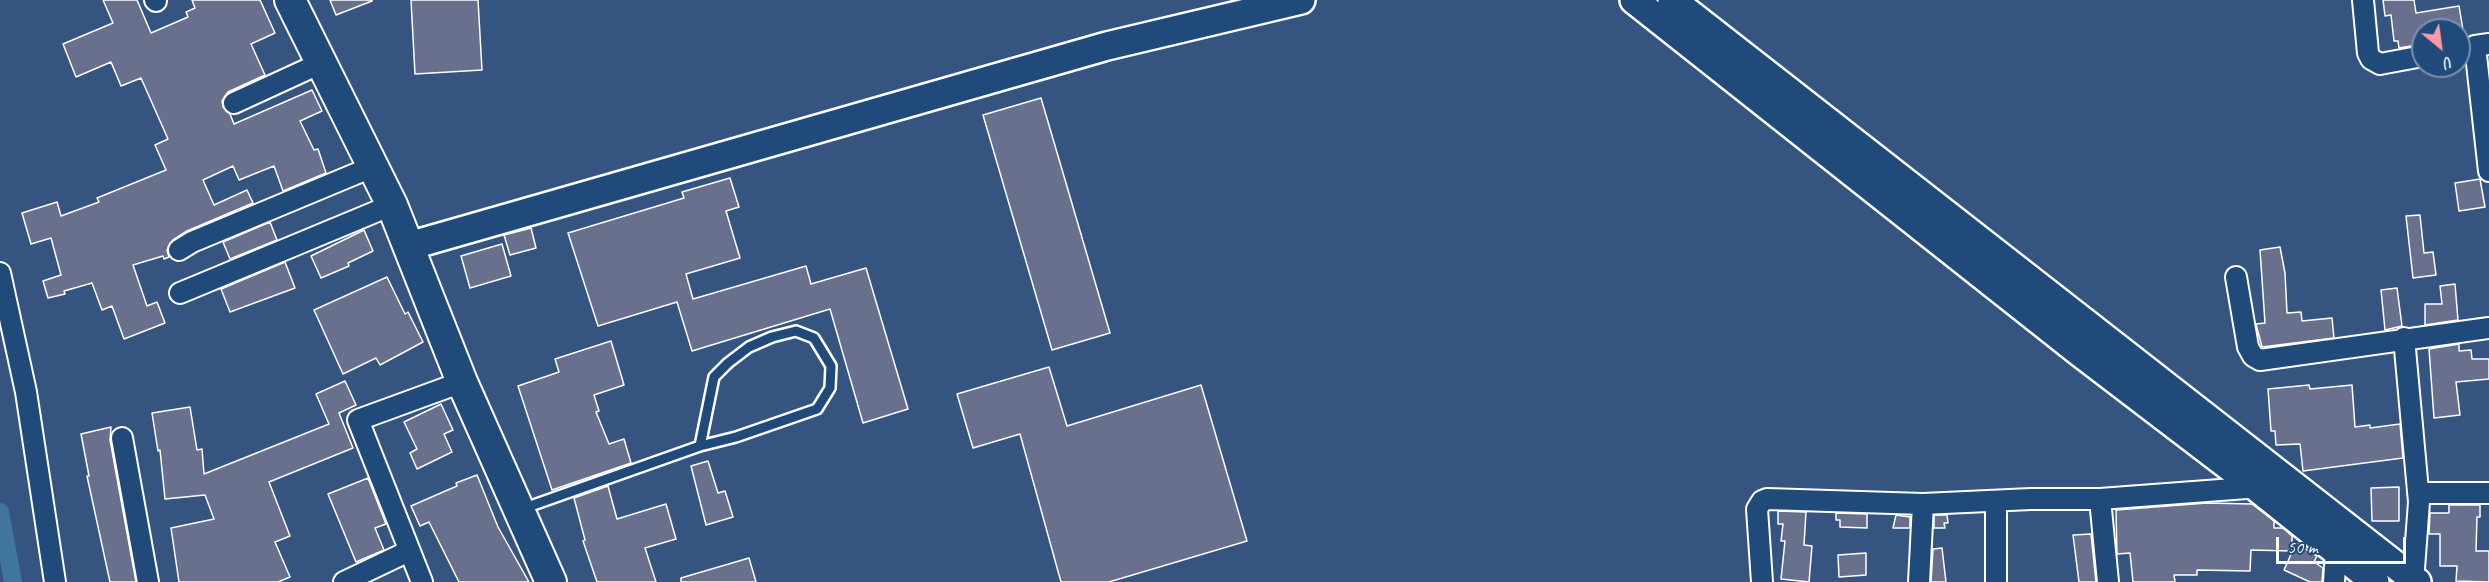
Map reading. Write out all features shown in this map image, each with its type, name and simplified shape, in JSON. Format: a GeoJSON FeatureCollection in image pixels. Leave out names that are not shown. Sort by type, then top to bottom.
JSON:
{"type":"FeatureCollection","features":[{"type":"Feature","properties":{"kind":"main road"},"geometry":{"type":"LineString","coordinates":[[290,0],[392,205],[462,382],[551,582]]}},
{"type":"Feature","properties":{"kind":"street"},"geometry":{"type":"LineString","coordinates":[[409,246],[1107,46],[1301,0]]}},
{"type":"Feature","properties":{"kind":"street"},"geometry":{"type":"LineString","coordinates":[[1634,0],[2079,352],[2256,487],[2375,582]]}},
{"type":"Feature","properties":{"kind":"street"},"geometry":{"type":"LineString","coordinates":[[1672,0],[2415,581]]}},
{"type":"Feature","properties":{"kind":"street"},"geometry":{"type":"LineString","coordinates":[[2363,0],[2368,53],[2371,59],[2380,64],[2411,58]]}},
{"type":"Feature","properties":{"kind":"street"},"geometry":{"type":"LineString","coordinates":[[2474,47],[2487,138],[2489,171]]}},
{"type":"Feature","properties":{"kind":"street"},"geometry":{"type":"LineString","coordinates":[[234,103],[321,63]]}},
{"type":"Feature","properties":{"kind":"street"},"geometry":{"type":"LineString","coordinates":[[180,250],[192,242],[372,167]]}},
{"type":"Feature","properties":{"kind":"street"},"geometry":{"type":"LineString","coordinates":[[180,293],[392,205]]}},
{"type":"Feature","properties":{"kind":"street"},"geometry":{"type":"LineString","coordinates":[[0,273],[26,392],[55,582]]}},
{"type":"Feature","properties":{"kind":"street"},"geometry":{"type":"LineString","coordinates":[[2236,277],[2248,347],[2253,356],[2260,360],[2404,338],[2489,328]]}},
{"type":"Feature","properties":{"kind":"street"},"geometry":{"type":"LineString","coordinates":[[2404,338],[2418,493],[2415,581]]}},
{"type":"Feature","properties":{"kind":"street"},"geometry":{"type":"LineString","coordinates":[[423,582],[358,420],[462,382]]}},
{"type":"Feature","properties":{"kind":"street"},"geometry":{"type":"LineString","coordinates":[[122,438],[148,582]]}},
{"type":"Feature","properties":{"kind":"street"},"geometry":{"type":"LineString","coordinates":[[1762,582],[1757,509],[1762,501],[1771,499],[1923,504],[2100,499],[2292,484]]}},
{"type":"Feature","properties":{"kind":"street"},"geometry":{"type":"LineString","coordinates":[[2418,493],[2489,493]]}},
{"type":"Feature","properties":{"kind":"street"},"geometry":{"type":"LineString","coordinates":[[2100,499],[2108,582]]}},
{"type":"Feature","properties":{"kind":"street"},"geometry":{"type":"LineString","coordinates":[[1996,501],[1996,582]]}},
{"type":"Feature","properties":{"kind":"street"},"geometry":{"type":"LineString","coordinates":[[1919,582],[1923,504]]}},
{"type":"Feature","properties":{"kind":"street"},"geometry":{"type":"LineString","coordinates":[[344,582],[409,551]]}},
{"type":"Feature","properties":{"kind":"street"},"geometry":{"type":"LineString","coordinates":[[2334,582],[2336,551]]}},
{"type":"Feature","properties":{"kind":"lane"},"geometry":{"type":"LineString","coordinates":[[519,510],[700,446],[736,437],[817,409],[830,388],[831,366],[814,338],[796,331],[772,337],[749,347],[728,363],[714,377],[700,446]]}},
{"type":"Feature","properties":{"kind":"building"},"geometry":{"type":"Polygon","coordinates":[[[103,0],[137,0],[151,33],[188,17],[186,12],[195,8],[192,0],[260,0],[275,33],[251,44],[265,75],[228,92],[222,101],[223,107],[230,114],[234,124],[312,90],[322,111],[300,121],[314,150],[318,149],[326,173],[283,191],[274,166],[239,180],[233,166],[203,180],[214,205],[247,190],[253,203],[187,231],[173,240],[167,250],[169,257],[164,259],[163,256],[133,265],[147,306],[157,302],[165,323],[124,339],[112,306],[102,310],[92,283],[48,298],[43,281],[61,275],[51,238],[31,244],[22,213],[57,202],[61,216],[99,202],[97,198],[166,170],[155,145],[168,139],[141,78],[121,86],[111,62],[76,77],[63,44],[113,23],[103,0]]]}},
{"type":"Feature","properties":{"kind":"building"},"geometry":{"type":"Polygon","coordinates":[[[330,0],[372,0],[372,1],[336,15],[330,0]]]}},
{"type":"Feature","properties":{"kind":"building"},"geometry":{"type":"Polygon","coordinates":[[[411,0],[478,0],[482,70],[415,74],[411,0]]]}},
{"type":"Feature","properties":{"kind":"building"},"geometry":{"type":"Polygon","coordinates":[[[2383,0],[2414,0],[2416,13],[2459,6],[2461,18],[2411,18],[2411,46],[2399,48],[2398,41],[2394,41],[2391,15],[2385,16],[2383,0]]]}},
{"type":"Feature","properties":{"kind":"building"},"geometry":{"type":"Polygon","coordinates":[[[1041,98],[1110,333],[1052,350],[983,115],[1041,98]]]}},
{"type":"Feature","properties":{"kind":"building"},"geometry":{"type":"Polygon","coordinates":[[[730,178],[739,207],[726,211],[740,258],[686,274],[693,299],[806,266],[811,284],[866,268],[908,409],[863,423],[830,309],[692,351],[677,302],[598,326],[568,233],[684,198],[682,192],[730,178]]]}},
{"type":"Feature","properties":{"kind":"building"},"geometry":{"type":"Polygon","coordinates":[[[2480,179],[2485,207],[2459,211],[2455,183],[2480,179]]]}},
{"type":"Feature","properties":{"kind":"building"},"geometry":{"type":"Polygon","coordinates":[[[2420,215],[2424,253],[2433,252],[2436,275],[2413,278],[2406,216],[2420,215]]]}},
{"type":"Feature","properties":{"kind":"building"},"geometry":{"type":"Polygon","coordinates":[[[270,222],[277,240],[230,259],[223,242],[270,222]]]}},
{"type":"Feature","properties":{"kind":"building"},"geometry":{"type":"Polygon","coordinates":[[[531,228],[536,248],[510,255],[504,235],[531,228]]]}},
{"type":"Feature","properties":{"kind":"building"},"geometry":{"type":"Polygon","coordinates":[[[364,230],[373,251],[348,263],[349,266],[321,278],[311,256],[364,230]]]}},
{"type":"Feature","properties":{"kind":"building"},"geometry":{"type":"Polygon","coordinates":[[[502,244],[511,276],[470,288],[461,256],[502,244]]]}},
{"type":"Feature","properties":{"kind":"building"},"geometry":{"type":"Polygon","coordinates":[[[2280,247],[2285,273],[2287,313],[2301,312],[2302,321],[2332,318],[2334,338],[2262,347],[2256,324],[2265,323],[2260,250],[2280,247]]]}},
{"type":"Feature","properties":{"kind":"building"},"geometry":{"type":"Polygon","coordinates":[[[285,262],[295,288],[230,312],[221,289],[285,262]]]}},
{"type":"Feature","properties":{"kind":"building"},"geometry":{"type":"Polygon","coordinates":[[[387,277],[405,314],[408,312],[423,342],[380,365],[376,358],[343,374],[314,310],[387,277]]]}},
{"type":"Feature","properties":{"kind":"building"},"geometry":{"type":"Polygon","coordinates":[[[2455,284],[2458,320],[2425,325],[2425,304],[2442,304],[2440,286],[2455,284]]]}},
{"type":"Feature","properties":{"kind":"building"},"geometry":{"type":"Polygon","coordinates":[[[2397,288],[2402,326],[2385,330],[2381,290],[2397,288]]]}},
{"type":"Feature","properties":{"kind":"building"},"geometry":{"type":"Polygon","coordinates":[[[611,341],[624,385],[594,395],[599,411],[596,412],[609,444],[624,439],[631,463],[552,490],[518,386],[559,372],[555,359],[611,341]]]}},
{"type":"Feature","properties":{"kind":"building"},"geometry":{"type":"Polygon","coordinates":[[[2459,344],[2459,351],[2471,350],[2472,359],[2489,359],[2489,379],[2456,382],[2460,415],[2434,418],[2429,349],[2459,344]]]}},
{"type":"Feature","properties":{"kind":"building"},"geometry":{"type":"Polygon","coordinates":[[[1049,367],[1067,426],[1201,385],[1247,541],[1109,582],[1061,582],[1020,434],[973,448],[957,394],[1049,367]]]}},
{"type":"Feature","properties":{"kind":"building"},"geometry":{"type":"Polygon","coordinates":[[[345,381],[356,405],[339,413],[353,448],[269,482],[290,536],[275,542],[290,577],[278,582],[179,582],[171,528],[214,519],[205,495],[165,499],[160,450],[158,451],[152,413],[190,407],[197,450],[202,449],[204,474],[329,424],[316,394],[345,381]]]}},
{"type":"Feature","properties":{"kind":"building"},"geometry":{"type":"Polygon","coordinates":[[[2309,385],[2310,389],[2352,385],[2355,427],[2370,425],[2370,428],[2400,424],[2403,458],[2303,471],[2300,444],[2276,445],[2275,431],[2271,431],[2268,389],[2309,385]]]}},
{"type":"Feature","properties":{"kind":"building"},"geometry":{"type":"Polygon","coordinates":[[[441,404],[453,430],[444,434],[452,452],[417,469],[410,453],[417,449],[404,422],[441,404]]]}},
{"type":"Feature","properties":{"kind":"building"},"geometry":{"type":"Polygon","coordinates":[[[111,427],[110,440],[136,582],[110,582],[87,476],[89,476],[81,434],[111,427]]]}},
{"type":"Feature","properties":{"kind":"building"},"geometry":{"type":"Polygon","coordinates":[[[708,461],[718,493],[725,491],[733,517],[706,525],[691,466],[708,461]]]}},
{"type":"Feature","properties":{"kind":"building"},"geometry":{"type":"Polygon","coordinates":[[[477,475],[498,527],[529,582],[459,582],[429,522],[420,526],[411,506],[477,475]]]}},
{"type":"Feature","properties":{"kind":"building"},"geometry":{"type":"Polygon","coordinates":[[[368,478],[386,524],[375,528],[384,550],[356,562],[328,494],[368,478]]]}},
{"type":"Feature","properties":{"kind":"building"},"geometry":{"type":"Polygon","coordinates":[[[608,486],[617,519],[666,504],[676,539],[645,548],[656,582],[597,582],[583,541],[585,540],[574,498],[608,486]]]}},
{"type":"Feature","properties":{"kind":"building"},"geometry":{"type":"Polygon","coordinates":[[[2399,487],[2399,521],[2372,521],[2371,488],[2399,487]]]}},
{"type":"Feature","properties":{"kind":"building"},"geometry":{"type":"Polygon","coordinates":[[[2207,503],[2252,504],[2274,521],[2274,528],[2283,528],[2292,536],[2292,551],[2251,550],[2250,571],[2197,570],[2197,575],[2174,575],[2175,582],[2133,582],[2130,553],[2117,554],[2116,510],[2207,503]]]}},
{"type":"Feature","properties":{"kind":"building"},"geometry":{"type":"Polygon","coordinates":[[[2449,505],[2480,505],[2480,517],[2477,517],[2476,551],[2489,551],[2489,582],[2456,581],[2457,566],[2440,566],[2440,534],[2429,534],[2430,513],[2449,513],[2449,505]]]}},
{"type":"Feature","properties":{"kind":"building"},"geometry":{"type":"Polygon","coordinates":[[[1778,511],[1806,512],[1804,545],[1812,546],[1809,582],[1781,579],[1785,541],[1781,541],[1783,524],[1778,524],[1778,511]]]}},
{"type":"Feature","properties":{"kind":"building"},"geometry":{"type":"Polygon","coordinates":[[[1836,513],[1867,514],[1867,528],[1840,527],[1840,520],[1836,520],[1836,513]]]}},
{"type":"Feature","properties":{"kind":"building"},"geometry":{"type":"Polygon","coordinates":[[[1896,515],[1910,517],[1910,528],[1893,528],[1896,515]]]}},
{"type":"Feature","properties":{"kind":"building"},"geometry":{"type":"Polygon","coordinates":[[[1934,515],[1947,515],[1948,523],[1944,523],[1945,528],[1934,528],[1934,515]]]}},
{"type":"Feature","properties":{"kind":"building"},"geometry":{"type":"Polygon","coordinates":[[[2091,534],[2096,582],[2079,582],[2073,535],[2091,534]]]}},
{"type":"Feature","properties":{"kind":"building"},"geometry":{"type":"Polygon","coordinates":[[[2296,543],[2317,556],[2314,562],[2323,568],[2322,582],[2310,582],[2284,570],[2296,543]]]}},
{"type":"Feature","properties":{"kind":"building"},"geometry":{"type":"Polygon","coordinates":[[[1942,548],[1946,582],[1931,582],[1933,549],[1942,548]]]}},
{"type":"Feature","properties":{"kind":"building"},"geometry":{"type":"Polygon","coordinates":[[[1866,553],[1866,575],[1839,577],[1838,555],[1866,553]]]}},
{"type":"Feature","properties":{"kind":"building"},"geometry":{"type":"Polygon","coordinates":[[[749,558],[756,582],[681,582],[681,578],[749,558]]]}},
{"type":"Feature","properties":{"kind":"waterway"},"geometry":{"type":"LineString","coordinates":[[0,512],[13,582]]}}]}
